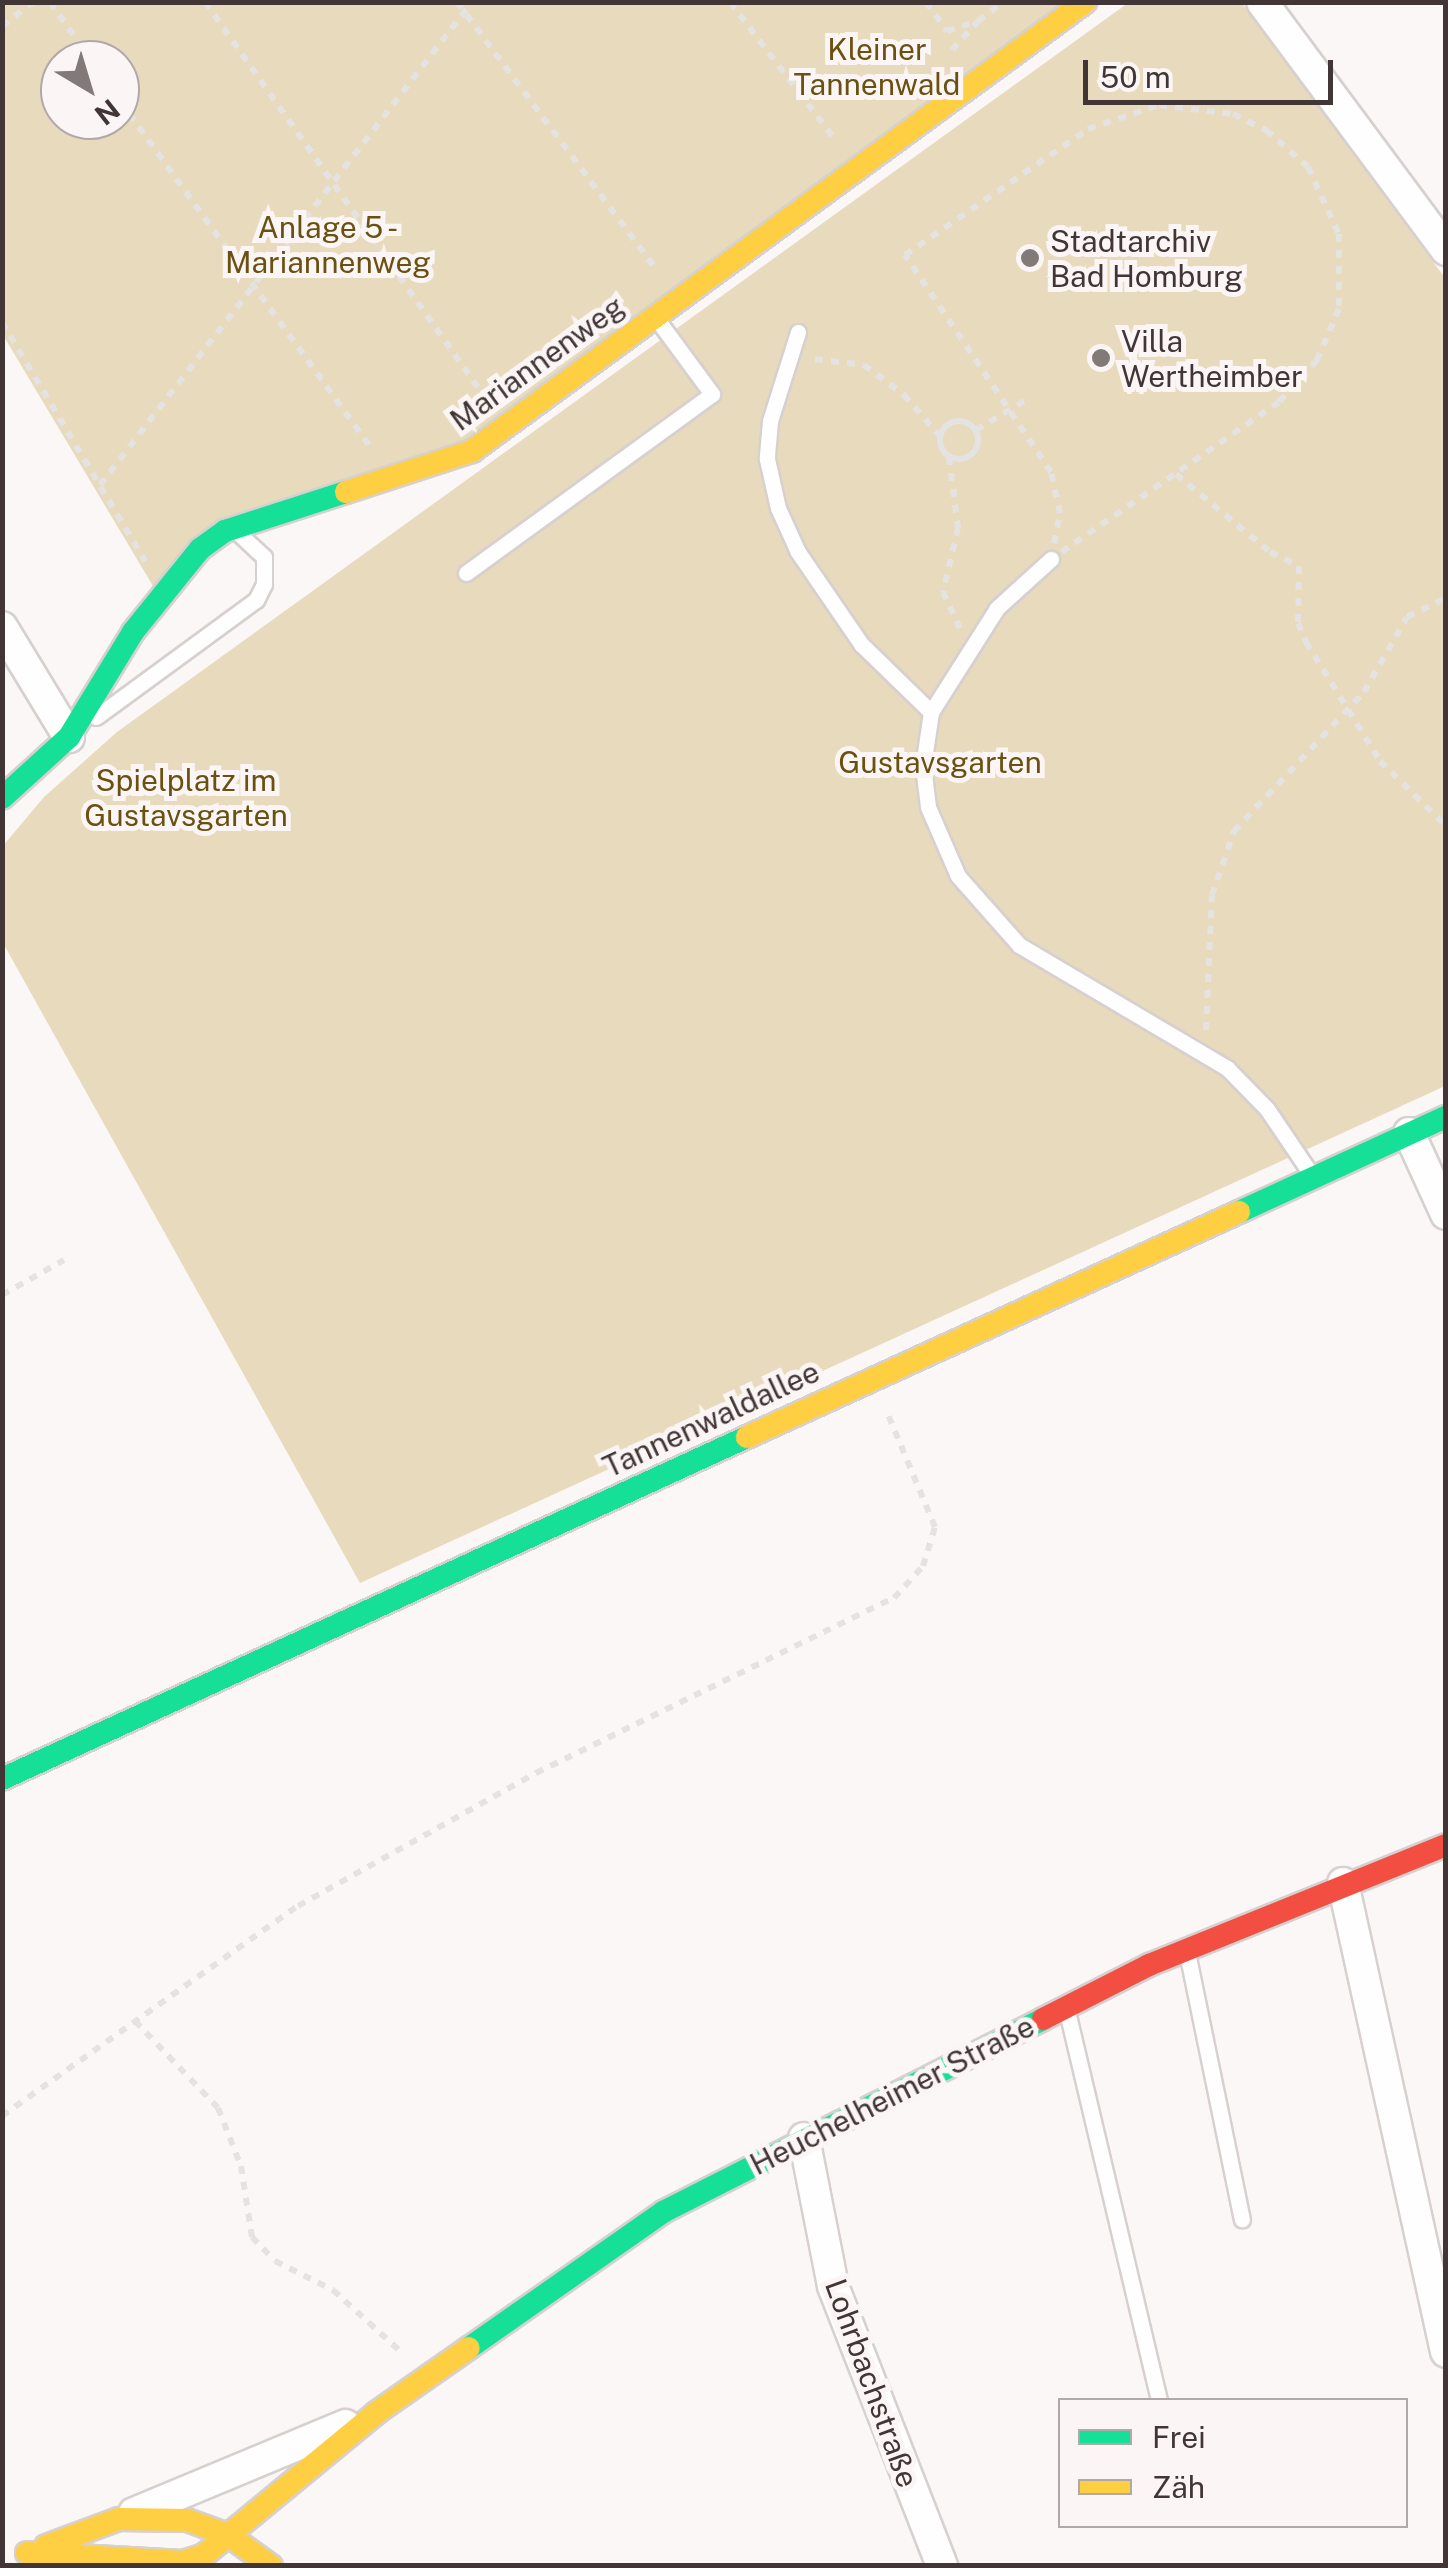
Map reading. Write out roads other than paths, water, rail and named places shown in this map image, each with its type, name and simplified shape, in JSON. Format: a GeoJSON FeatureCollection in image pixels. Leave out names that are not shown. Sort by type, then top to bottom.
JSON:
{"type":"FeatureCollection","features":[{"type":"Feature","properties":{"kind":"street","name":"Mariannenweg"},"geometry":{"type":"LineString","coordinates":[[2,798],[68,737],[159,596],[225,531],[472,452],[1085,2]]}},
{"type":"Feature","properties":{"kind":"street"},"geometry":{"type":"LineString","coordinates":[[1262,2],[1446,250]]}},
{"type":"Feature","properties":{"kind":"street"},"geometry":{"type":"LineString","coordinates":[[2,626],[68,737]]}},
{"type":"Feature","properties":{"kind":"street","name":"Tannenwaldallee"},"geometry":{"type":"LineString","coordinates":[[2,1779],[1312,1176],[1446,1118]]}},
{"type":"Feature","properties":{"kind":"street"},"geometry":{"type":"LineString","coordinates":[[1409,1133],[1446,1214]]}},
{"type":"Feature","properties":{"kind":"street","name":"Heuchelheimer Straße"},"geometry":{"type":"LineString","coordinates":[[27,2553],[183,2562],[228,2535],[376,2412],[662,2212],[1186,1948],[1446,1845]]}},
{"type":"Feature","properties":{"kind":"street"},"geometry":{"type":"LineString","coordinates":[[1344,1883],[1446,2352]]}},
{"type":"Feature","properties":{"kind":"street","name":"Lohrbachstraße"},"geometry":{"type":"LineString","coordinates":[[804,2138],[833,2286],[942,2566]]}},
{"type":"Feature","properties":{"kind":"street","name":"Heuchelheimer Straße"},"geometry":{"type":"LineString","coordinates":[[2,2560],[120,2519],[376,2412]]}},
{"type":"Feature","properties":{"kind":"street","name":"Heuchelheimer Straße"},"geometry":{"type":"LineString","coordinates":[[120,2519],[188,2520],[228,2535]]}},
{"type":"Feature","properties":{"kind":"street"},"geometry":{"type":"LineString","coordinates":[[228,2535],[272,2566]]}},
{"type":"Feature","properties":{"kind":"lane"},"geometry":{"type":"LineString","coordinates":[[466,573],[712,394],[654,315]]}},
{"type":"Feature","properties":{"kind":"lane"},"geometry":{"type":"LineString","coordinates":[[798,332],[778,387],[766,459],[778,508],[798,552],[861,644],[931,712]]}},
{"type":"Feature","properties":{"kind":"lane"},"geometry":{"type":"LineString","coordinates":[[68,737],[256,600],[264,584],[264,557],[244,536],[225,531]]}},
{"type":"Feature","properties":{"kind":"lane"},"geometry":{"type":"LineString","coordinates":[[1051,559],[1022,581],[973,642],[931,712],[923,766],[928,807],[958,876],[984,909],[1060,973],[1227,1068],[1267,1109],[1312,1176]]}},
{"type":"Feature","properties":{"kind":"lane"},"geometry":{"type":"LineString","coordinates":[[1186,1948],[1242,2219]]}},
{"type":"Feature","properties":{"kind":"lane"},"geometry":{"type":"LineString","coordinates":[[1066,2007],[1159,2398]]}},
{"type":"Feature","properties":{"kind":"place","name":"Stadtarchiv Bad Homburg"},"geometry":{"type":"Point","coordinates":[1030,258]}},
{"type":"Feature","properties":{"kind":"place","name":"Villa Wertheimber"},"geometry":{"type":"Point","coordinates":[1101,358]}},
{"type":"Feature","properties":{"kind":"park label","name":"Kleiner Tannenwald"},"geometry":{"type":"Point","coordinates":[877,66]}},
{"type":"Feature","properties":{"kind":"park label","name":"Anlage 5 - Mariannenweg"},"geometry":{"type":"Point","coordinates":[328,244]}},
{"type":"Feature","properties":{"kind":"park label","name":"Gustavsgarten"},"geometry":{"type":"Point","coordinates":[940,762]}},
{"type":"Feature","properties":{"kind":"park label","name":"Spielplatz im Gustavsgarten"},"geometry":{"type":"Point","coordinates":[186,797]}}]}
